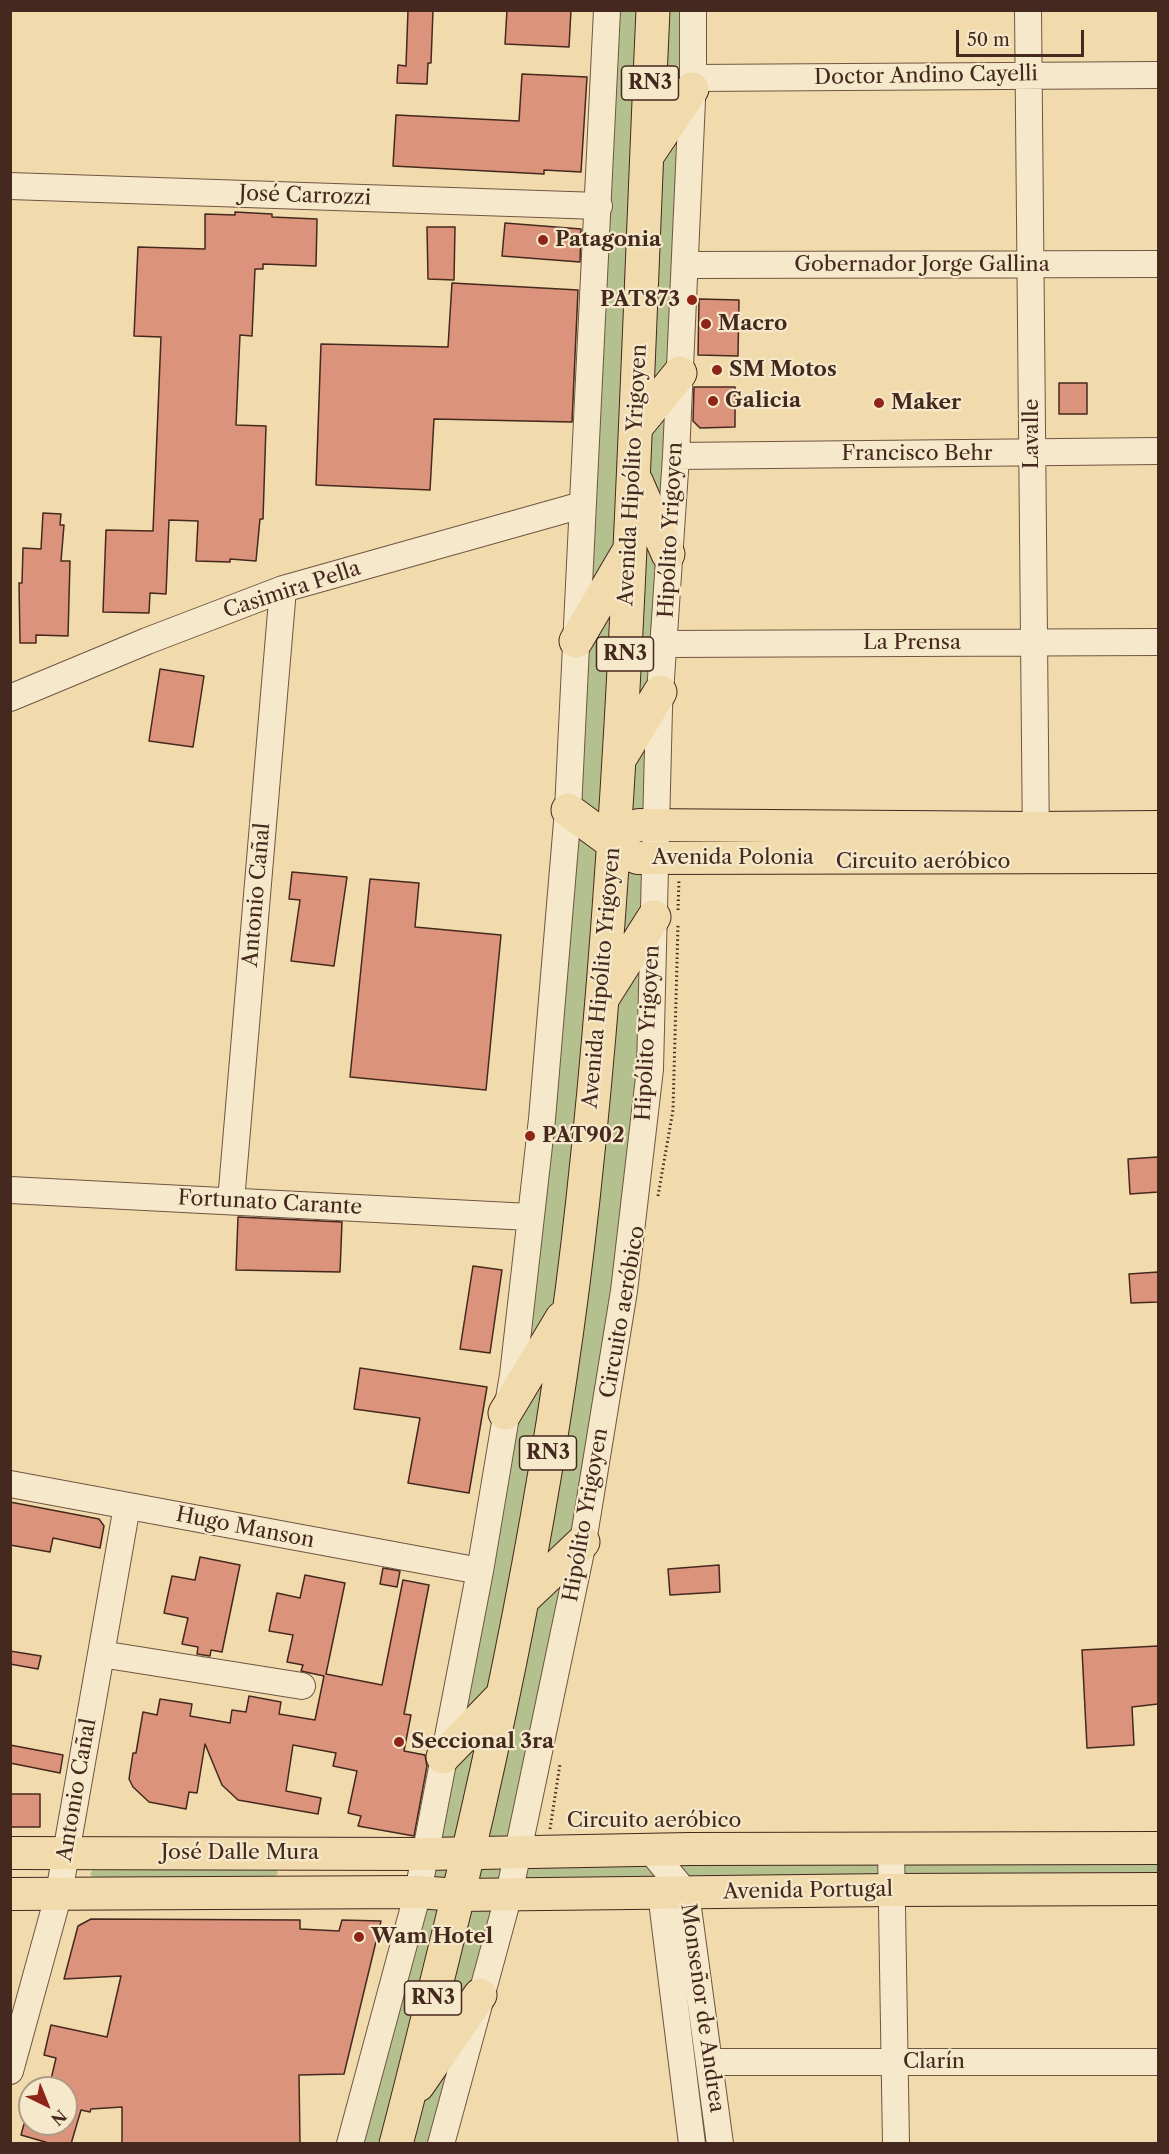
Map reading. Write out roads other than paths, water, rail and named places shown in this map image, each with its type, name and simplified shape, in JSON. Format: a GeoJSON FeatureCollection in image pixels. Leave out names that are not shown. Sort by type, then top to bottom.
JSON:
{"type":"FeatureCollection","features":[{"type":"Feature","properties":{"kind":"highway","name":"Avenida Hipólito Yrigoyen"},"geometry":{"type":"LineString","coordinates":[[396,2144],[469,1853],[504,1695],[523,1599],[570,1306],[602,1000],[620,759],[637,426],[653,10]]}},
{"type":"Feature","properties":{"kind":"highway"},"geometry":{"type":"LineString","coordinates":[[647,156],[692,84]]}},
{"type":"Feature","properties":{"kind":"highway"},"geometry":{"type":"LineString","coordinates":[[637,426],[680,373]]}},
{"type":"Feature","properties":{"kind":"highway"},"geometry":{"type":"LineString","coordinates":[[633,476],[669,554]]}},
{"type":"Feature","properties":{"kind":"highway"},"geometry":{"type":"LineString","coordinates":[[576,641],[630,550]]}},
{"type":"Feature","properties":{"kind":"highway"},"geometry":{"type":"LineString","coordinates":[[620,759],[660,692]]}},
{"type":"Feature","properties":{"kind":"highway"},"geometry":{"type":"LineString","coordinates":[[568,810],[613,843]]}},
{"type":"Feature","properties":{"kind":"highway"},"geometry":{"type":"LineString","coordinates":[[602,1000],[670,918]]}},
{"type":"Feature","properties":{"kind":"highway"},"geometry":{"type":"LineString","coordinates":[[505,1413],[570,1306]]}},
{"type":"Feature","properties":{"kind":"highway"},"geometry":{"type":"LineString","coordinates":[[523,1599],[584,1542]]}},
{"type":"Feature","properties":{"kind":"highway"},"geometry":{"type":"LineString","coordinates":[[442,1757],[504,1695]]}},
{"type":"Feature","properties":{"kind":"highway"},"geometry":{"type":"LineString","coordinates":[[373,2144],[408,2101],[480,1995]]}},
{"type":"Feature","properties":{"kind":"main road","name":"Avenida Polonia"},"geometry":{"type":"LineString","coordinates":[[1158,827],[1036,843],[655,858],[632,857],[622,852],[613,843],[621,832],[632,826],[656,826],[1036,843],[1158,857]]}},
{"type":"Feature","properties":{"kind":"main road","name":"Avenida Portugal"},"geometry":{"type":"LineString","coordinates":[[469,1853],[891,1848],[1158,1848]]}},
{"type":"Feature","properties":{"kind":"main road","name":"José Dalle Mura"},"geometry":{"type":"LineString","coordinates":[[10,1853],[469,1853]]}},
{"type":"Feature","properties":{"kind":"main road","name":"Avenida Portugal"},"geometry":{"type":"LineString","coordinates":[[458,1895],[1158,1889]]}},
{"type":"Feature","properties":{"kind":"main road","name":"José Dalle Mura"},"geometry":{"type":"LineString","coordinates":[[10,1894],[418,1892],[458,1895]]}},
{"type":"Feature","properties":{"kind":"street"},"geometry":{"type":"LineString","coordinates":[[350,2144],[418,1892],[442,1757],[480,1571],[513,1376],[542,1119],[568,810],[607,10]]}},
{"type":"Feature","properties":{"kind":"street","name":"Hipólito Yrigoyen"},"geometry":{"type":"LineString","coordinates":[[441,2144],[509,1894],[584,1542],[624,1291],[670,918],[655,858],[660,692],[665,644],[685,265],[693,10]]}},
{"type":"Feature","properties":{"kind":"street","name":"Lavalle"},"geometry":{"type":"LineString","coordinates":[[1028,10],[1036,843]]}},
{"type":"Feature","properties":{"kind":"street","name":"Doctor Andino Cayelli"},"geometry":{"type":"LineString","coordinates":[[692,84],[1029,75],[1158,75]]}},
{"type":"Feature","properties":{"kind":"street","name":"José Carrozzi"},"geometry":{"type":"LineString","coordinates":[[10,186],[598,206]]}},
{"type":"Feature","properties":{"kind":"street","name":"Gobernador Jorge Gallina"},"geometry":{"type":"LineString","coordinates":[[685,265],[1158,264]]}},
{"type":"Feature","properties":{"kind":"street","name":"Francisco Behr"},"geometry":{"type":"LineString","coordinates":[[676,456],[1158,452]]}},
{"type":"Feature","properties":{"kind":"street","name":"Casimira Pella"},"geometry":{"type":"LineString","coordinates":[[10,698],[147,641],[283,589],[582,506]]}},
{"type":"Feature","properties":{"kind":"street","name":"Antonio Cañal"},"geometry":{"type":"LineString","coordinates":[[231,1202],[283,589]]}},
{"type":"Feature","properties":{"kind":"street","name":"La Prensa"},"geometry":{"type":"LineString","coordinates":[[665,644],[1158,642]]}},
{"type":"Feature","properties":{"kind":"street","name":"Fortunato Carante"},"geometry":{"type":"LineString","coordinates":[[10,1190],[530,1217]]}},
{"type":"Feature","properties":{"kind":"street","name":"Hugo Manson"},"geometry":{"type":"LineString","coordinates":[[10,1484],[480,1571]]}},
{"type":"Feature","properties":{"kind":"street","name":"Antonio Cañal"},"geometry":{"type":"LineString","coordinates":[[10,2071],[59,1893],[127,1506]]}},
{"type":"Feature","properties":{"kind":"street"},"geometry":{"type":"LineString","coordinates":[[101,1654],[302,1686]]}},
{"type":"Feature","properties":{"kind":"street"},"geometry":{"type":"LineString","coordinates":[[891,1848],[896,2144]]}},
{"type":"Feature","properties":{"kind":"street","name":"Monseñor de Andrea"},"geometry":{"type":"LineString","coordinates":[[650,1850],[673,1893],[709,2062],[720,2144]]}},
{"type":"Feature","properties":{"kind":"street"},"geometry":{"type":"LineString","coordinates":[[284,1892],[285,1854]]}},
{"type":"Feature","properties":{"kind":"street","name":"Monseñor de Andrea"},"geometry":{"type":"LineString","coordinates":[[673,1893],[692,2144]]}},
{"type":"Feature","properties":{"kind":"street","name":"Clarín"},"geometry":{"type":"LineString","coordinates":[[709,2062],[1158,2062]]}},
{"type":"Feature","properties":{"kind":"place","name":"Patagonia"},"geometry":{"type":"Point","coordinates":[543,240]}},
{"type":"Feature","properties":{"kind":"place","name":"PAT873"},"geometry":{"type":"Point","coordinates":[692,300]}},
{"type":"Feature","properties":{"kind":"place","name":"Macro"},"geometry":{"type":"Point","coordinates":[706,324]}},
{"type":"Feature","properties":{"kind":"place","name":"SM Motos"},"geometry":{"type":"Point","coordinates":[717,370]}},
{"type":"Feature","properties":{"kind":"place","name":"Galicia"},"geometry":{"type":"Point","coordinates":[713,401]}},
{"type":"Feature","properties":{"kind":"place","name":"Maker"},"geometry":{"type":"Point","coordinates":[879,403]}},
{"type":"Feature","properties":{"kind":"place","name":"PAT902"},"geometry":{"type":"Point","coordinates":[530,1136]}},
{"type":"Feature","properties":{"kind":"place","name":"Seccional 3ra"},"geometry":{"type":"Point","coordinates":[399,1742]}},
{"type":"Feature","properties":{"kind":"place","name":"Wam Hotel"},"geometry":{"type":"Point","coordinates":[359,1937]}}]}
